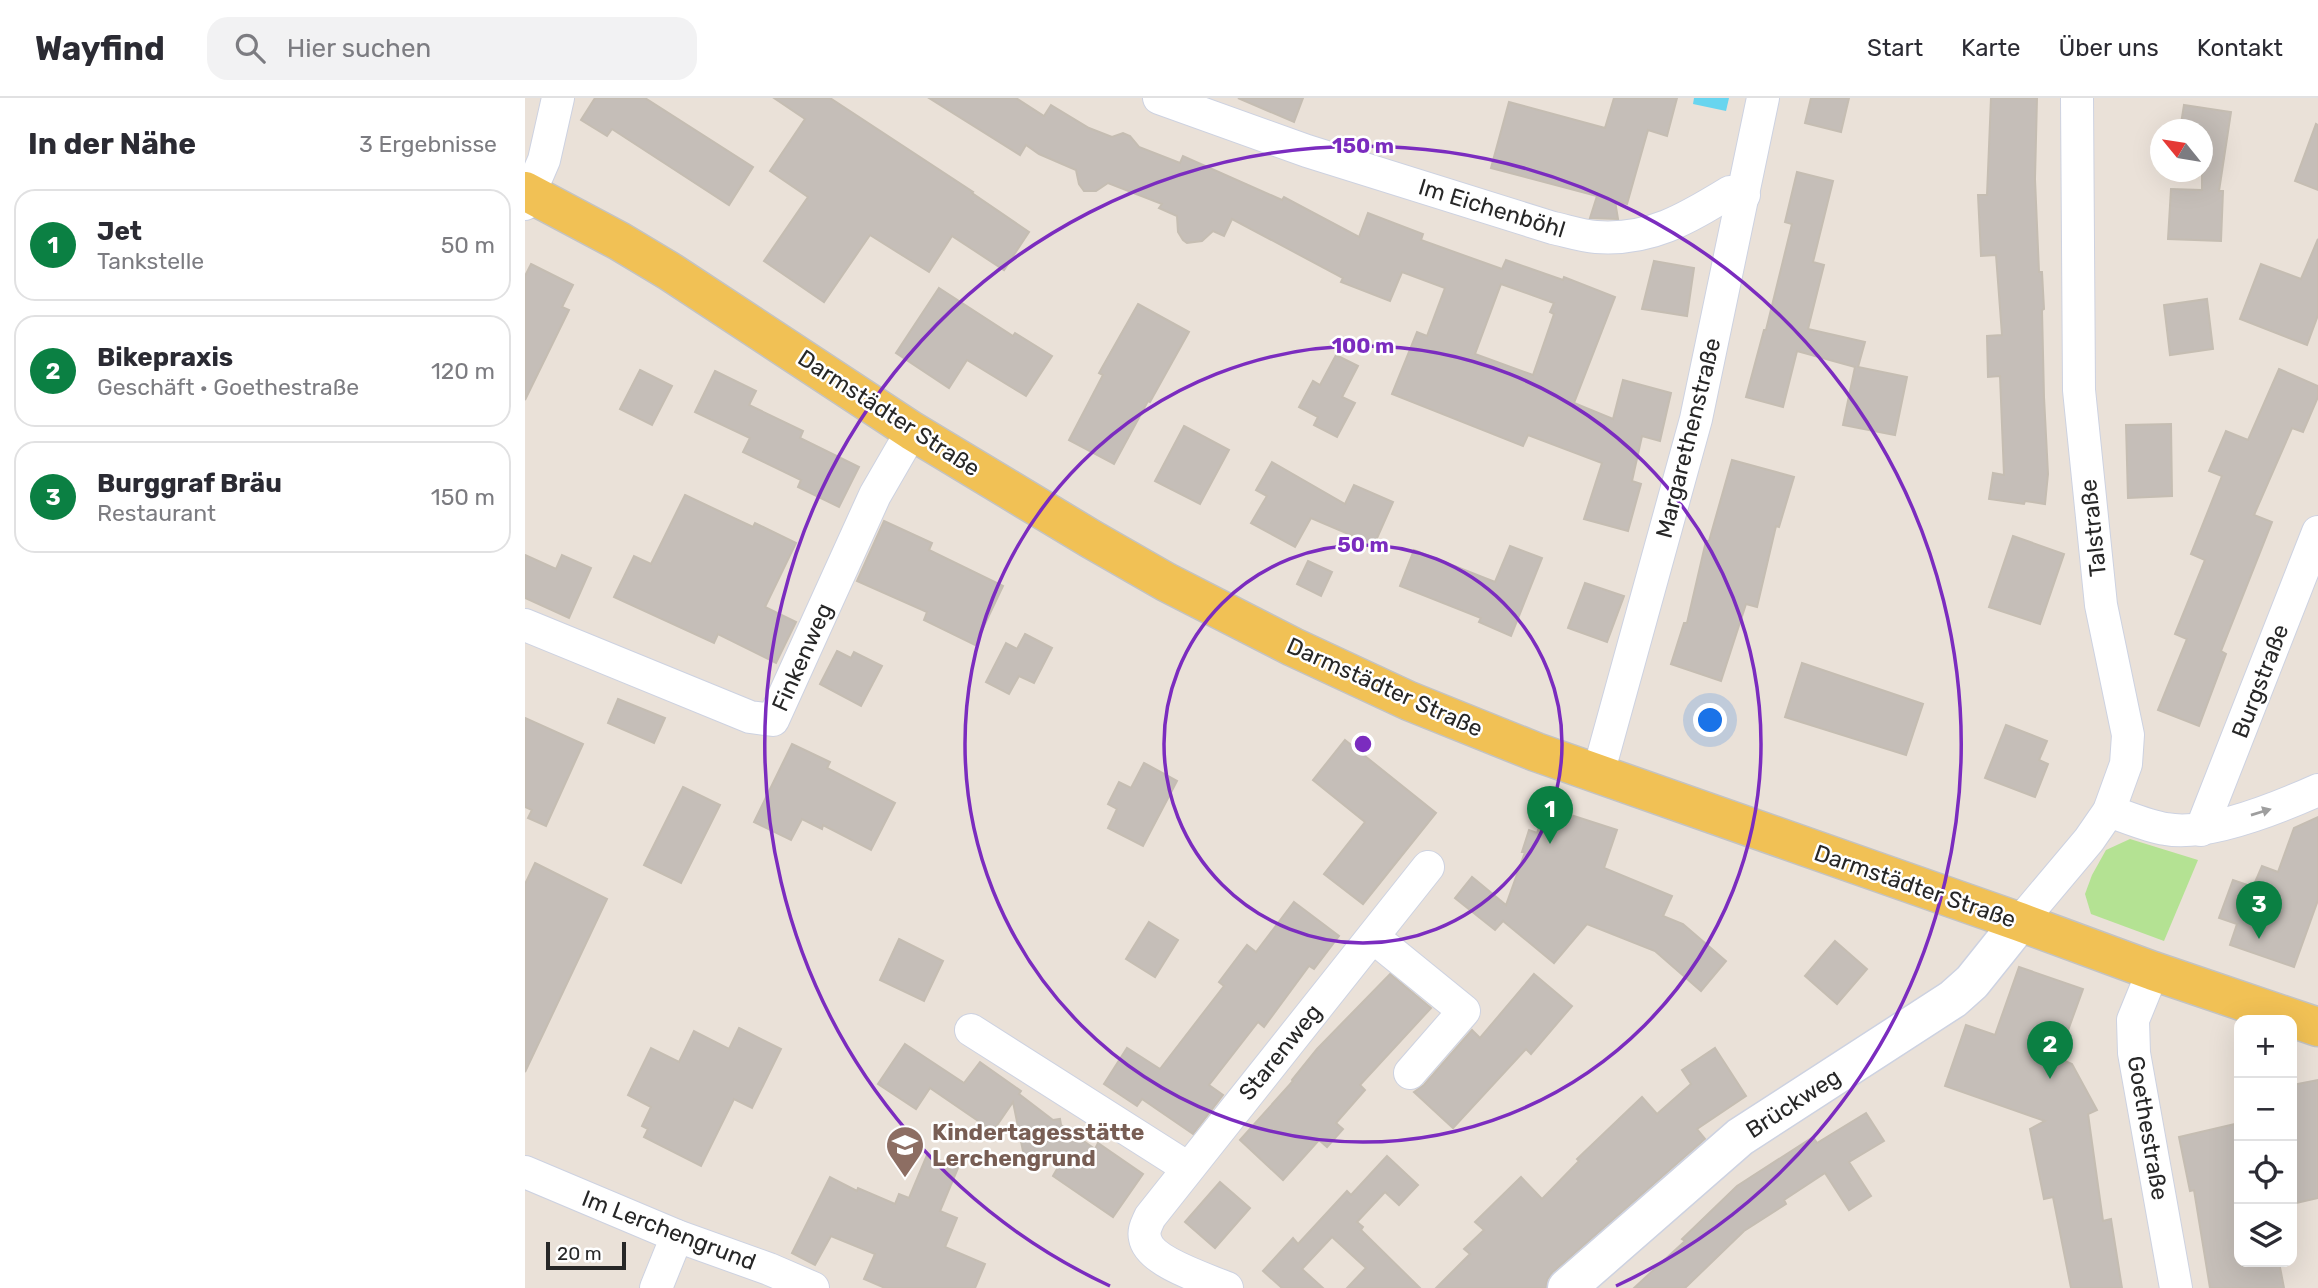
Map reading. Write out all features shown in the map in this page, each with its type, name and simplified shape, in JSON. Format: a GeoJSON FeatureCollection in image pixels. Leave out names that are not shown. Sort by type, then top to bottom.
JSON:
{"type":"FeatureCollection","features":[{"type":"Feature","properties":{"kind":"main road","name":"Darmstädter Straße"},"geometry":{"type":"LineString","coordinates":[[527,196],[619,241],[678,276],[912,431],[1166,582],[1293,647],[1409,701],[1513,744],[2318,1027]]}},
{"type":"Feature","properties":{"kind":"street"},"geometry":{"type":"LineString","coordinates":[[527,196],[544,160],[558,98]]}},
{"type":"Feature","properties":{"kind":"street","name":"Im Eichenböhl"},"geometry":{"type":"LineString","coordinates":[[1159,98],[1307,151],[1553,228],[1595,237],[1635,236],[1686,220],[1730,192],[1744,195]]}},
{"type":"Feature","properties":{"kind":"street","name":"Margarethenstraße"},"geometry":{"type":"LineString","coordinates":[[1598,774],[1696,419],[1763,98]]}},
{"type":"Feature","properties":{"kind":"street","name":"Talstraße"},"geometry":{"type":"LineString","coordinates":[[2020,922],[2089,840],[2109,811],[2126,764],[2127,735],[2101,605],[2079,390],[2077,98]]}},
{"type":"Feature","properties":{"kind":"street","name":"Finkenweg"},"geometry":{"type":"LineString","coordinates":[[525,625],[750,717],[773,720],[874,495],[912,431]]}},
{"type":"Feature","properties":{"kind":"street","name":"Burgstraße"},"geometry":{"type":"LineString","coordinates":[[2201,830],[2318,532]]}},
{"type":"Feature","properties":{"kind":"street"},"geometry":{"type":"LineString","coordinates":[[2109,811],[2167,830],[2201,830],[2284,805],[2318,790]]}},
{"type":"Feature","properties":{"kind":"street","name":"Starenweg"},"geometry":{"type":"LineString","coordinates":[[1227,1288],[1159,1258],[1145,1239],[1145,1227],[1188,1168],[1428,867]]}},
{"type":"Feature","properties":{"kind":"street","name":"Brückweg"},"geometry":{"type":"LineString","coordinates":[[1567,1288],[1740,1137],[1953,999],[1972,982],[2020,922]]}},
{"type":"Feature","properties":{"kind":"street"},"geometry":{"type":"LineString","coordinates":[[1373,937],[1464,1011],[1410,1073]]}},
{"type":"Feature","properties":{"kind":"street","name":"Goethestraße"},"geometry":{"type":"LineString","coordinates":[[2154,971],[2133,1020],[2134,1053],[2176,1288]]}},
{"type":"Feature","properties":{"kind":"street"},"geometry":{"type":"LineString","coordinates":[[971,1030],[1188,1168]]}},
{"type":"Feature","properties":{"kind":"street","name":"Im Lerchengrund"},"geometry":{"type":"LineString","coordinates":[[525,1172],[677,1236],[813,1288]]}},
{"type":"Feature","properties":{"kind":"street"},"geometry":{"type":"LineString","coordinates":[[656,1288],[677,1236]]}},
{"type":"Feature","properties":{"kind":"green space"},"geometry":{"type":"Polygon","coordinates":[[[2130,839],[2198,860],[2164,941],[2091,914],[2085,894],[2092,875],[2106,850],[2130,839]]]}},
{"type":"Feature","properties":{"kind":"water"},"geometry":{"type":"Polygon","coordinates":[[[1694,98],[1729,98],[1726,111],[1693,104],[1694,98]]]}},
{"type":"Feature","properties":{"kind":"building"},"geometry":{"type":"Polygon","coordinates":[[[595,98],[645,98],[753,167],[729,205],[612,129],[607,136],[581,120],[595,98]]]}},
{"type":"Feature","properties":{"kind":"building"},"geometry":{"type":"Polygon","coordinates":[[[774,98],[830,98],[1029,232],[1004,270],[952,236],[929,272],[870,235],[824,302],[764,261],[808,197],[770,171],[805,119],[774,98]]]}},
{"type":"Feature","properties":{"kind":"building"},"geometry":{"type":"Polygon","coordinates":[[[929,98],[1016,98],[1044,116],[1051,105],[1089,128],[1112,137],[1123,133],[1130,136],[1139,147],[1180,163],[1183,156],[1282,200],[1284,197],[1359,237],[1368,213],[1423,234],[1421,240],[1502,269],[1506,260],[1563,280],[1564,277],[1615,297],[1574,403],[1613,419],[1623,380],[1671,393],[1660,441],[1642,436],[1632,481],[1641,484],[1628,531],[1584,519],[1602,463],[1528,435],[1523,446],[1392,394],[1417,332],[1427,336],[1445,288],[1402,272],[1390,301],[1341,282],[1343,278],[1232,219],[1224,236],[1213,231],[1202,241],[1187,243],[1178,232],[1177,216],[1159,208],[1162,204],[1108,183],[1096,191],[1084,191],[1079,184],[1076,170],[1039,154],[1026,145],[1020,155],[929,98]],[[1501,284],[1475,354],[1533,375],[1554,314],[1550,312],[1554,303],[1501,284]]]}},
{"type":"Feature","properties":{"kind":"building"},"geometry":{"type":"Polygon","coordinates":[[[1238,98],[1303,98],[1294,122],[1238,98]]]}},
{"type":"Feature","properties":{"kind":"building"},"geometry":{"type":"Polygon","coordinates":[[[1614,98],[1677,98],[1667,136],[1648,130],[1627,204],[1615,201],[1618,219],[1590,218],[1597,196],[1491,168],[1509,102],[1605,128],[1614,98]]]}},
{"type":"Feature","properties":{"kind":"building"},"geometry":{"type":"Polygon","coordinates":[[[1811,98],[1849,98],[1841,132],[1805,123],[1811,98]]]}},
{"type":"Feature","properties":{"kind":"building"},"geometry":{"type":"Polygon","coordinates":[[[1991,98],[2037,98],[2035,179],[2039,272],[2042,272],[2044,309],[2044,397],[2048,474],[2045,504],[1989,499],[1993,473],[2004,475],[2000,376],[1988,377],[1987,336],[2002,335],[1996,255],[1981,256],[1978,195],[1987,195],[1991,98]]]}},
{"type":"Feature","properties":{"kind":"building"},"geometry":{"type":"Polygon","coordinates":[[[2184,105],[2231,112],[2219,191],[2223,191],[2221,241],[2168,239],[2171,189],[2202,190],[2202,182],[2213,182],[2213,119],[2182,119],[2184,105]]]}},
{"type":"Feature","properties":{"kind":"building"},"geometry":{"type":"Polygon","coordinates":[[[2316,124],[2318,125],[2318,190],[2295,181],[2316,124]]]}},
{"type":"Feature","properties":{"kind":"building"},"geometry":{"type":"Polygon","coordinates":[[[1797,172],[1833,181],[1813,262],[1824,265],[1808,329],[1865,342],[1858,367],[1907,377],[1895,435],[1843,425],[1855,367],[1797,351],[1783,407],[1746,397],[1766,330],[1792,224],[1785,222],[1797,172]]]}},
{"type":"Feature","properties":{"kind":"building"},"geometry":{"type":"Polygon","coordinates":[[[2318,239],[2318,315],[2307,345],[2240,319],[2261,264],[2301,279],[2318,239]]]}},
{"type":"Feature","properties":{"kind":"building"},"geometry":{"type":"Polygon","coordinates":[[[1654,261],[1694,268],[1687,316],[1642,309],[1654,261]]]}},
{"type":"Feature","properties":{"kind":"building"},"geometry":{"type":"Polygon","coordinates":[[[531,264],[573,285],[562,307],[569,310],[525,400],[525,276],[531,264]]]}},
{"type":"Feature","properties":{"kind":"building"},"geometry":{"type":"Polygon","coordinates":[[[939,288],[1013,336],[1015,333],[1052,356],[1026,396],[967,360],[949,388],[896,353],[939,288]]]}},
{"type":"Feature","properties":{"kind":"building"},"geometry":{"type":"Polygon","coordinates":[[[2207,299],[2213,349],[2170,355],[2164,305],[2207,299]]]}},
{"type":"Feature","properties":{"kind":"building"},"geometry":{"type":"Polygon","coordinates":[[[1138,304],[1189,332],[1114,464],[1069,440],[1103,375],[1099,373],[1138,304]]]}},
{"type":"Feature","properties":{"kind":"building"},"geometry":{"type":"Polygon","coordinates":[[[1336,355],[1358,366],[1342,397],[1355,403],[1337,437],[1314,425],[1318,417],[1299,407],[1313,381],[1320,385],[1336,355]]]}},
{"type":"Feature","properties":{"kind":"building"},"geometry":{"type":"Polygon","coordinates":[[[2279,369],[2318,386],[2318,397],[2303,432],[2292,428],[2254,515],[2272,522],[2221,651],[2226,654],[2199,726],[2158,710],[2187,639],[2175,634],[2205,560],[2191,554],[2222,476],[2209,471],[2226,431],[2248,440],[2279,369]]]}},
{"type":"Feature","properties":{"kind":"building"},"geometry":{"type":"Polygon","coordinates":[[[640,370],[672,386],[652,425],[620,409],[640,370]]]}},
{"type":"Feature","properties":{"kind":"building"},"geometry":{"type":"Polygon","coordinates":[[[715,371],[756,391],[749,405],[803,431],[800,438],[859,467],[839,507],[798,487],[801,480],[743,452],[750,438],[695,412],[715,371]]]}},
{"type":"Feature","properties":{"kind":"building"},"geometry":{"type":"Polygon","coordinates":[[[2171,424],[2172,496],[2128,498],[2126,425],[2171,424]]]}},
{"type":"Feature","properties":{"kind":"building"},"geometry":{"type":"Polygon","coordinates":[[[1184,426],[1229,450],[1200,504],[1155,481],[1184,426]]]}},
{"type":"Feature","properties":{"kind":"building"},"geometry":{"type":"Polygon","coordinates":[[[1732,460],[1794,477],[1779,527],[1776,526],[1757,607],[1746,604],[1721,681],[1671,664],[1684,623],[1687,623],[1706,541],[1709,541],[1732,460]]]}},
{"type":"Feature","properties":{"kind":"building"},"geometry":{"type":"Polygon","coordinates":[[[1272,462],[1345,504],[1354,485],[1393,502],[1374,545],[1311,518],[1295,547],[1251,523],[1267,496],[1256,490],[1272,462]]]}},
{"type":"Feature","properties":{"kind":"building"},"geometry":{"type":"Polygon","coordinates":[[[685,495],[753,527],[755,523],[796,543],[765,607],[796,622],[776,663],[718,634],[714,643],[614,597],[634,556],[651,564],[685,495]]]}},
{"type":"Feature","properties":{"kind":"building"},"geometry":{"type":"Polygon","coordinates":[[[884,521],[932,543],[929,550],[1003,586],[975,645],[924,620],[927,612],[857,581],[884,521]]]}},
{"type":"Feature","properties":{"kind":"building"},"geometry":{"type":"Polygon","coordinates":[[[2013,536],[2064,554],[2040,624],[1989,607],[2013,536]]]}},
{"type":"Feature","properties":{"kind":"building"},"geometry":{"type":"Polygon","coordinates":[[[1510,546],[1542,558],[1511,636],[1479,622],[1481,618],[1400,586],[1414,550],[1495,582],[1510,546]]]}},
{"type":"Feature","properties":{"kind":"building"},"geometry":{"type":"Polygon","coordinates":[[[525,555],[556,569],[562,555],[591,568],[569,618],[525,598],[525,555]]]}},
{"type":"Feature","properties":{"kind":"building"},"geometry":{"type":"Polygon","coordinates":[[[1308,561],[1332,572],[1321,596],[1297,584],[1308,561]]]}},
{"type":"Feature","properties":{"kind":"building"},"geometry":{"type":"Polygon","coordinates":[[[1585,583],[1624,596],[1607,642],[1568,628],[1585,583]]]}},
{"type":"Feature","properties":{"kind":"building"},"geometry":{"type":"Polygon","coordinates":[[[1025,634],[1052,648],[1034,683],[1019,676],[1009,694],[986,682],[1006,643],[1017,649],[1025,634]]]}},
{"type":"Feature","properties":{"kind":"building"},"geometry":{"type":"Polygon","coordinates":[[[837,651],[851,658],[854,652],[882,666],[861,706],[820,684],[837,651]]]}},
{"type":"Feature","properties":{"kind":"building"},"geometry":{"type":"Polygon","coordinates":[[[1802,663],[1923,704],[1906,755],[1785,717],[1802,663]]]}},
{"type":"Feature","properties":{"kind":"building"},"geometry":{"type":"Polygon","coordinates":[[[618,699],[665,718],[654,743],[608,723],[618,699]]]}},
{"type":"Feature","properties":{"kind":"building"},"geometry":{"type":"Polygon","coordinates":[[[525,718],[583,744],[546,826],[528,818],[532,810],[525,807],[525,718]]]}},
{"type":"Feature","properties":{"kind":"building"},"geometry":{"type":"Polygon","coordinates":[[[2006,725],[2047,741],[2039,760],[2048,764],[2035,797],[1985,778],[2006,725]]]}},
{"type":"Feature","properties":{"kind":"building"},"geometry":{"type":"Polygon","coordinates":[[[1345,740],[1436,813],[1363,904],[1324,874],[1365,822],[1313,780],[1345,740]]]}},
{"type":"Feature","properties":{"kind":"building"},"geometry":{"type":"Polygon","coordinates":[[[792,744],[830,762],[827,768],[895,803],[871,850],[823,825],[822,829],[802,819],[791,840],[754,822],[792,744]]]}},
{"type":"Feature","properties":{"kind":"building"},"geometry":{"type":"Polygon","coordinates":[[[1144,763],[1177,781],[1143,846],[1108,828],[1117,809],[1108,804],[1119,782],[1131,788],[1144,763]]]}},
{"type":"Feature","properties":{"kind":"building"},"geometry":{"type":"Polygon","coordinates":[[[683,787],[720,805],[681,883],[644,865],[683,787]]]}},
{"type":"Feature","properties":{"kind":"building"},"geometry":{"type":"Polygon","coordinates":[[[1546,807],[1617,830],[1604,868],[1672,896],[1663,916],[1683,924],[1726,961],[1701,991],[1655,951],[1587,924],[1554,963],[1503,921],[1495,930],[1455,898],[1472,877],[1506,905],[1525,852],[1522,852],[1529,830],[1537,833],[1546,807]]]}},
{"type":"Feature","properties":{"kind":"building"},"geometry":{"type":"Polygon","coordinates":[[[2318,817],[2318,900],[2294,967],[2230,945],[2237,924],[2219,918],[2233,880],[2253,887],[2262,866],[2278,872],[2294,828],[2318,817]]]}},
{"type":"Feature","properties":{"kind":"building"},"geometry":{"type":"Polygon","coordinates":[[[535,863],[607,899],[525,1072],[525,884],[535,863]]]}},
{"type":"Feature","properties":{"kind":"building"},"geometry":{"type":"Polygon","coordinates":[[[1294,902],[1339,936],[1314,969],[1309,966],[1264,1027],[1258,1022],[1209,1085],[1223,1095],[1193,1134],[1142,1099],[1137,1106],[1104,1084],[1127,1048],[1160,1069],[1224,986],[1219,982],[1247,945],[1256,952],[1294,902]]]}},
{"type":"Feature","properties":{"kind":"building"},"geometry":{"type":"Polygon","coordinates":[[[1149,922],[1178,940],[1155,977],[1126,959],[1149,922]]]}},
{"type":"Feature","properties":{"kind":"building"},"geometry":{"type":"Polygon","coordinates":[[[899,939],[943,961],[924,1001],[880,980],[899,939]]]}},
{"type":"Feature","properties":{"kind":"building"},"geometry":{"type":"Polygon","coordinates":[[[1835,941],[1867,969],[1837,1004],[1805,976],[1835,941]]]}},
{"type":"Feature","properties":{"kind":"building"},"geometry":{"type":"Polygon","coordinates":[[[2019,967],[2083,989],[2058,1058],[2072,1064],[2097,1110],[2088,1114],[2103,1221],[2111,1219],[2122,1288],[2071,1288],[2053,1197],[2044,1199],[2030,1129],[2045,1121],[1945,1086],[1966,1025],[1995,1035],[2019,967]]]}},
{"type":"Feature","properties":{"kind":"building"},"geometry":{"type":"Polygon","coordinates":[[[1390,974],[1431,1008],[1360,1085],[1365,1090],[1336,1123],[1343,1129],[1327,1147],[1319,1140],[1283,1180],[1240,1140],[1293,1081],[1317,1049],[1390,974]]]}},
{"type":"Feature","properties":{"kind":"building"},"geometry":{"type":"Polygon","coordinates":[[[1534,974],[1572,1006],[1531,1054],[1526,1049],[1453,1128],[1414,1092],[1424,1085],[1472,1030],[1480,1038],[1534,974]]]}},
{"type":"Feature","properties":{"kind":"building"},"geometry":{"type":"Polygon","coordinates":[[[739,1028],[781,1049],[752,1108],[734,1099],[701,1166],[644,1137],[648,1129],[642,1126],[651,1107],[628,1095],[651,1048],[679,1062],[694,1031],[729,1049],[739,1028]]]}},
{"type":"Feature","properties":{"kind":"building"},"geometry":{"type":"Polygon","coordinates":[[[905,1044],[964,1083],[980,1062],[1021,1091],[1019,1094],[1053,1120],[1060,1119],[1061,1125],[1095,1149],[1098,1143],[1143,1174],[1113,1217],[1053,1176],[1065,1155],[1025,1161],[1013,1102],[993,1131],[930,1088],[916,1109],[878,1084],[905,1044]]]}},
{"type":"Feature","properties":{"kind":"building"},"geometry":{"type":"Polygon","coordinates":[[[1715,1048],[1746,1096],[1697,1129],[1705,1139],[1553,1272],[1547,1280],[1546,1288],[1436,1288],[1470,1254],[1464,1249],[1484,1230],[1475,1222],[1521,1177],[1542,1199],[1579,1161],[1577,1159],[1642,1097],[1657,1114],[1691,1084],[1682,1070],[1715,1048]]]}},
{"type":"Feature","properties":{"kind":"building"},"geometry":{"type":"Polygon","coordinates":[[[2318,1080],[2318,1198],[2297,1203],[2297,1141],[2297,1084],[2318,1080]]]}},
{"type":"Feature","properties":{"kind":"building"},"geometry":{"type":"Polygon","coordinates":[[[1866,1113],[1884,1141],[1849,1162],[1871,1196],[1849,1210],[1825,1173],[1784,1200],[1786,1204],[1744,1231],[1685,1288],[1634,1288],[1685,1241],[1682,1239],[1737,1186],[1813,1137],[1817,1143],[1866,1113]]]}},
{"type":"Feature","properties":{"kind":"building"},"geometry":{"type":"Polygon","coordinates":[[[2234,1124],[2234,1267],[2280,1267],[2284,1288],[2210,1288],[2194,1190],[2190,1191],[2179,1137],[2234,1124]]]}},
{"type":"Feature","properties":{"kind":"building"},"geometry":{"type":"Polygon","coordinates":[[[927,1155],[958,1168],[940,1211],[957,1218],[945,1247],[985,1264],[975,1288],[885,1288],[864,1279],[875,1254],[831,1236],[815,1265],[792,1253],[830,1177],[857,1191],[858,1188],[895,1204],[899,1194],[909,1198],[927,1155]]]}},
{"type":"Feature","properties":{"kind":"building"},"geometry":{"type":"Polygon","coordinates":[[[1387,1156],[1418,1185],[1399,1205],[1385,1192],[1357,1222],[1363,1227],[1361,1230],[1420,1288],[1347,1288],[1366,1268],[1332,1237],[1302,1269],[1323,1288],[1282,1288],[1263,1271],[1293,1238],[1298,1244],[1347,1191],[1351,1195],[1387,1156]]]}},
{"type":"Feature","properties":{"kind":"building"},"geometry":{"type":"Polygon","coordinates":[[[1220,1182],[1250,1208],[1215,1248],[1185,1222],[1220,1182]]]}},
{"type":"Feature","properties":{"kind":"place","name":"Jet"},"geometry":{"type":"Point","coordinates":[1550,844]}},
{"type":"Feature","properties":{"kind":"place","name":"Burggraf Bräu"},"geometry":{"type":"Point","coordinates":[2259,939]}},
{"type":"Feature","properties":{"kind":"place","name":"Bikepraxis"},"geometry":{"type":"Point","coordinates":[2050,1079]}},
{"type":"Feature","properties":{"kind":"place","name":"Kindertagesstätte Lerchengrund"},"geometry":{"type":"Point","coordinates":[905,1179]}}]}
